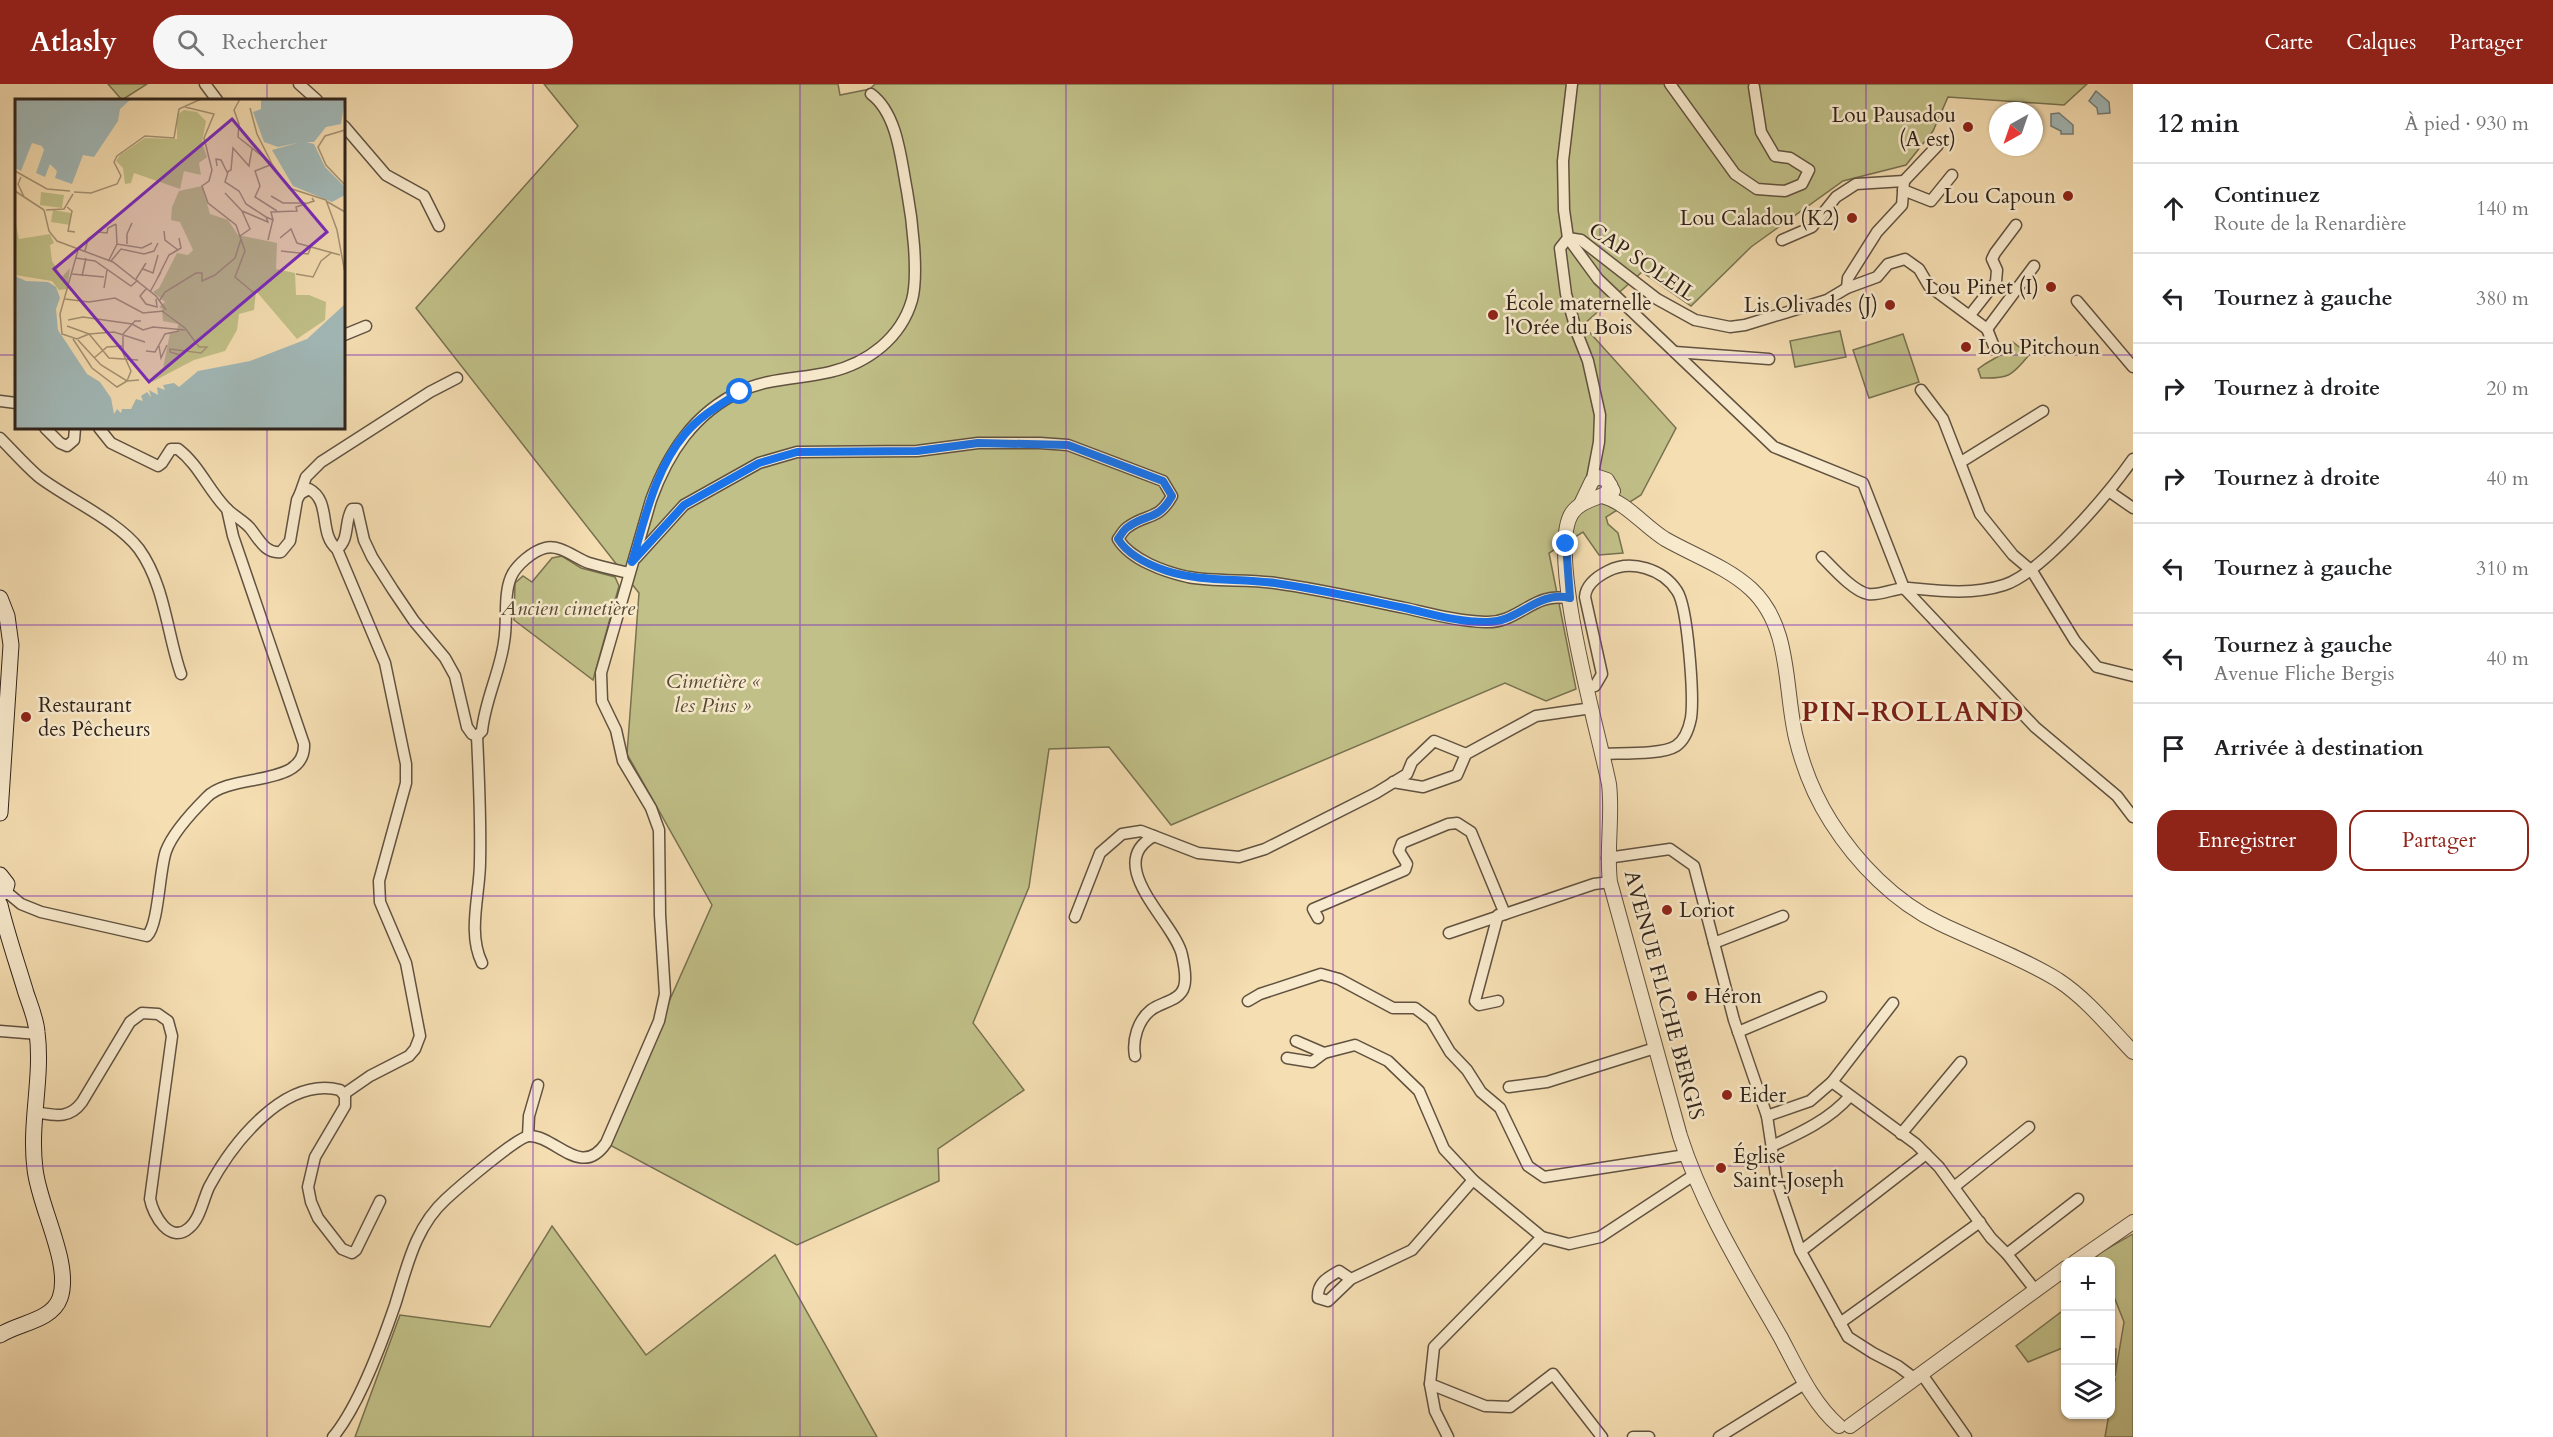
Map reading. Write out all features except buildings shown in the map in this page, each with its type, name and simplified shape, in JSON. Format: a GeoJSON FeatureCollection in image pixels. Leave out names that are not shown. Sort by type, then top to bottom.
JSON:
{"type":"FeatureCollection","features":[{"type":"Feature","properties":{"kind":"main road"},"geometry":{"type":"LineString","coordinates":[[0,598],[7,616],[11,645],[0,813]]}},
{"type":"Feature","properties":{"kind":"main road"},"geometry":{"type":"LineString","coordinates":[[0,875],[7,884],[3,898],[38,1034],[38,1077],[33,1146],[35,1171],[40,1197],[61,1263],[63,1279],[61,1293],[52,1311],[0,1335]]}},
{"type":"Feature","properties":{"kind":"street"},"geometry":{"type":"LineString","coordinates":[[206,84],[216,99]]}},
{"type":"Feature","properties":{"kind":"street"},"geometry":{"type":"LineString","coordinates":[[299,84],[316,99]]}},
{"type":"Feature","properties":{"kind":"street"},"geometry":{"type":"LineString","coordinates":[[1572,84],[1563,161],[1564,210],[1568,238],[1598,279],[1774,447],[1863,483],[1904,588],[2035,727],[2117,796],[2133,817]]}},
{"type":"Feature","properties":{"kind":"street"},"geometry":{"type":"LineString","coordinates":[[1670,84],[1735,174],[1757,189],[1785,191],[1802,184],[1809,170],[1790,158],[1775,156],[1761,132],[1754,87]]}},
{"type":"Feature","properties":{"kind":"street"},"geometry":{"type":"LineString","coordinates":[[333,1437],[352,1408],[389,1323],[410,1255],[428,1221],[444,1200],[521,1138],[537,1137],[573,1156],[591,1155],[601,1149],[606,1143],[665,1002],[659,830],[651,808],[623,760],[616,730],[604,706],[601,673],[660,474],[684,435],[700,419],[740,392],[752,387],[829,372],[858,362],[884,345],[905,315],[912,300],[914,281],[908,199],[902,163],[891,125],[880,103],[871,94]]}},
{"type":"Feature","properties":{"kind":"street"},"geometry":{"type":"LineString","coordinates":[[345,127],[386,175],[424,196],[439,226]]}},
{"type":"Feature","properties":{"kind":"street"},"geometry":{"type":"LineString","coordinates":[[1938,145],[1903,186],[1902,205],[1878,232],[1848,278],[1847,288],[1877,277],[1888,264],[1905,259],[1919,269],[1929,286],[1987,328],[1995,349]]}},
{"type":"Feature","properties":{"kind":"street"},"geometry":{"type":"LineString","coordinates":[[1782,240],[1812,227],[1836,197],[1856,184],[1903,186],[1931,201],[1952,175]]}},
{"type":"Feature","properties":{"kind":"street"},"geometry":{"type":"LineString","coordinates":[[1970,315],[1995,282],[1997,270],[1992,259],[2016,225]]}},
{"type":"Feature","properties":{"kind":"street"},"geometry":{"type":"LineString","coordinates":[[1568,238],[1560,248],[1563,271],[1577,333],[1588,361],[1600,415],[1597,454],[1600,488],[1664,538],[1737,578],[1752,590],[1764,605],[1775,623],[1780,639],[1791,712],[1805,769],[1830,821],[1869,871],[1911,906],[1937,922],[2058,980],[2084,999],[2133,1052]]}},
{"type":"Feature","properties":{"kind":"street","name":"CAP SOLEIL"},"geometry":{"type":"LineString","coordinates":[[1568,238],[1581,240],[1657,299],[1695,320],[1730,327],[1745,325],[1827,300],[1847,288]]}},
{"type":"Feature","properties":{"kind":"street"},"geometry":{"type":"LineString","coordinates":[[1987,328],[2034,266]]}},
{"type":"Feature","properties":{"kind":"street"},"geometry":{"type":"LineString","coordinates":[[2077,301],[2133,367]]}},
{"type":"Feature","properties":{"kind":"street"},"geometry":{"type":"LineString","coordinates":[[345,335],[366,326]]}},
{"type":"Feature","properties":{"kind":"street"},"geometry":{"type":"LineString","coordinates":[[1675,352],[1769,359]]}},
{"type":"Feature","properties":{"kind":"street"},"geometry":{"type":"LineString","coordinates":[[100,429],[111,443],[158,466],[171,449],[178,449],[191,462],[227,509],[249,527],[267,549],[281,552],[290,541],[297,500],[306,477],[321,462],[430,392],[457,378]]}},
{"type":"Feature","properties":{"kind":"street"},"geometry":{"type":"LineString","coordinates":[[1921,390],[1943,419],[1980,514],[2013,555],[2032,570],[2075,641],[2097,667],[2133,676]]}},
{"type":"Feature","properties":{"kind":"street"},"geometry":{"type":"LineString","coordinates":[[0,401],[15,403]]}},
{"type":"Feature","properties":{"kind":"street"},"geometry":{"type":"LineString","coordinates":[[1961,462],[2043,411]]}},
{"type":"Feature","properties":{"kind":"street"},"geometry":{"type":"LineString","coordinates":[[46,429],[60,443],[67,446],[74,440],[75,429]]}},
{"type":"Feature","properties":{"kind":"street"},"geometry":{"type":"LineString","coordinates":[[0,438],[39,477],[113,527],[139,550],[161,596],[171,644],[181,675]]}},
{"type":"Feature","properties":{"kind":"street"},"geometry":{"type":"LineString","coordinates":[[631,568],[684,505],[739,473],[768,460],[797,452],[917,451],[978,443],[1040,443],[1068,445],[1163,481],[1172,496],[1166,507],[1153,517],[1127,527],[1118,539],[1124,548],[1165,570],[1189,577],[1274,583],[1449,619],[1488,623],[1519,614],[1551,596],[1570,598]]}},
{"type":"Feature","properties":{"kind":"street"},"geometry":{"type":"LineString","coordinates":[[1597,454],[1600,488]]}},
{"type":"Feature","properties":{"kind":"street"},"geometry":{"type":"LineString","coordinates":[[1822,557],[1844,580],[1868,594],[1904,588],[1975,592],[2005,585],[2032,570],[2110,492],[2133,459]]}},
{"type":"Feature","properties":{"kind":"street","name":"AVENUE FLICHE BERGIS"},"geometry":{"type":"LineString","coordinates":[[1600,488],[1569,518],[1566,544],[1576,649],[1603,754],[1611,804],[1607,858],[1610,882],[1655,1048],[1694,1175],[1722,1234],[1806,1383],[1826,1413],[1844,1431]]}},
{"type":"Feature","properties":{"kind":"street"},"geometry":{"type":"LineString","coordinates":[[300,494],[309,489],[321,500],[330,540],[337,549],[386,663],[406,764],[406,783],[379,881],[378,895],[406,963],[420,1036],[415,1049],[405,1059],[370,1076],[344,1094]]}},
{"type":"Feature","properties":{"kind":"street"},"geometry":{"type":"LineString","coordinates":[[2110,492],[2133,508]]}},
{"type":"Feature","properties":{"kind":"street"},"geometry":{"type":"LineString","coordinates":[[3,898],[41,912],[147,936],[153,923],[166,849],[202,803],[214,791],[226,785],[283,773],[294,768],[300,760],[304,744],[233,536],[227,509]]}},
{"type":"Feature","properties":{"kind":"street"},"geometry":{"type":"LineString","coordinates":[[337,549],[341,547],[344,540],[348,514],[352,509],[357,509],[364,540],[372,557],[414,621],[445,658],[455,676],[467,727],[472,734],[477,735]]}},
{"type":"Feature","properties":{"kind":"street"},"geometry":{"type":"LineString","coordinates":[[477,735],[482,731],[484,713],[500,664],[507,622],[507,588],[512,575],[521,563],[545,548],[556,548],[586,562],[631,568]]}},
{"type":"Feature","properties":{"kind":"street"},"geometry":{"type":"LineString","coordinates":[[1586,688],[1595,686],[1602,674],[1585,597],[1589,585],[1604,573],[1620,565],[1634,565],[1666,579],[1677,591],[1682,602],[1691,700],[1688,730],[1675,747],[1603,754]]}},
{"type":"Feature","properties":{"kind":"street"},"geometry":{"type":"LineString","coordinates":[[1393,782],[1423,787],[1457,775],[1467,754],[1536,716],[1592,708]]}},
{"type":"Feature","properties":{"kind":"street"},"geometry":{"type":"LineString","coordinates":[[477,735],[481,817],[475,934],[482,963]]}},
{"type":"Feature","properties":{"kind":"street"},"geometry":{"type":"LineString","coordinates":[[1075,917],[1100,853],[1122,834],[1141,831],[1198,853],[1239,857],[1265,849],[1407,774],[1412,762],[1434,741],[1467,754]]}},
{"type":"Feature","properties":{"kind":"street"},"geometry":{"type":"LineString","coordinates":[[1318,918],[1313,909],[1405,870],[1407,864],[1399,851],[1402,843],[1448,824],[1457,823],[1471,832],[1501,914],[1475,1001],[1479,1005],[1498,1001]]}},
{"type":"Feature","properties":{"kind":"street"},"geometry":{"type":"LineString","coordinates":[[1135,1056],[1136,1037],[1144,1017],[1151,1009],[1181,993],[1185,986],[1180,949],[1152,906],[1137,875],[1136,858],[1139,849],[1154,836]]}},
{"type":"Feature","properties":{"kind":"street"},"geometry":{"type":"LineString","coordinates":[[1607,858],[1670,849],[1694,866],[1738,1032],[1767,1116],[1777,1182],[1801,1251],[1848,1337],[1917,1376],[1966,1437]]}},
{"type":"Feature","properties":{"kind":"street"},"geometry":{"type":"LineString","coordinates":[[1449,933],[1594,884],[1610,882]]}},
{"type":"Feature","properties":{"kind":"street"},"geometry":{"type":"LineString","coordinates":[[1714,943],[1783,916]]}},
{"type":"Feature","properties":{"kind":"street"},"geometry":{"type":"LineString","coordinates":[[1248,1001],[1260,994],[1321,974],[1339,979],[1393,1008],[1415,1008],[1431,1020],[1450,1052],[1467,1070],[1481,1092],[1500,1108],[1528,1166],[1544,1177],[1686,1155]]}},
{"type":"Feature","properties":{"kind":"street"},"geometry":{"type":"LineString","coordinates":[[1738,1032],[1821,997]]}},
{"type":"Feature","properties":{"kind":"street"},"geometry":{"type":"LineString","coordinates":[[1767,1116],[1810,1101],[1832,1082],[1893,1003]]}},
{"type":"Feature","properties":{"kind":"street"},"geometry":{"type":"LineString","coordinates":[[34,1112],[61,1116],[71,1113],[82,1102],[134,1018],[142,1013],[153,1013],[168,1021],[172,1036],[150,1199],[161,1224],[178,1233],[192,1226],[208,1189],[233,1149],[273,1109],[292,1096],[312,1088],[335,1089],[344,1094],[346,1101],[344,1109],[315,1157],[309,1181],[311,1202],[328,1232],[342,1249],[349,1253],[356,1250],[380,1201]]}},
{"type":"Feature","properties":{"kind":"street"},"geometry":{"type":"LineString","coordinates":[[0,1031],[38,1034]]}},
{"type":"Feature","properties":{"kind":"street"},"geometry":{"type":"LineString","coordinates":[[1296,1041],[1324,1053]]}},
{"type":"Feature","properties":{"kind":"street"},"geometry":{"type":"LineString","coordinates":[[1287,1058],[1312,1062],[1324,1053],[1356,1045],[1389,1061],[1419,1091],[1444,1149],[1473,1180],[1542,1237],[1569,1244],[1600,1237],[1694,1175]]}},
{"type":"Feature","properties":{"kind":"street"},"geometry":{"type":"LineString","coordinates":[[1509,1087],[1547,1082],[1655,1048]]}},
{"type":"Feature","properties":{"kind":"street"},"geometry":{"type":"LineString","coordinates":[[1901,1134],[1961,1062]]}},
{"type":"Feature","properties":{"kind":"street"},"geometry":{"type":"LineString","coordinates":[[1832,1082],[1926,1154],[1991,1238],[2007,1254],[2036,1291]]}},
{"type":"Feature","properties":{"kind":"street"},"geometry":{"type":"LineString","coordinates":[[528,1136],[529,1116],[538,1084]]}},
{"type":"Feature","properties":{"kind":"street"},"geometry":{"type":"LineString","coordinates":[[1772,1146],[1814,1125],[1838,1109],[1850,1096]]}},
{"type":"Feature","properties":{"kind":"street"},"geometry":{"type":"LineString","coordinates":[[1953,1187],[2029,1127]]}},
{"type":"Feature","properties":{"kind":"street"},"geometry":{"type":"LineString","coordinates":[[1801,1251],[1926,1154]]}},
{"type":"Feature","properties":{"kind":"street"},"geometry":{"type":"LineString","coordinates":[[1351,1279],[1412,1250],[1473,1180]]}},
{"type":"Feature","properties":{"kind":"street"},"geometry":{"type":"LineString","coordinates":[[2007,1254],[2078,1198]]}},
{"type":"Feature","properties":{"kind":"street"},"geometry":{"type":"LineString","coordinates":[[1840,1323],[1980,1222]]}},
{"type":"Feature","properties":{"kind":"street"},"geometry":{"type":"LineString","coordinates":[[2082,1257],[2133,1222]]}},
{"type":"Feature","properties":{"kind":"street"},"geometry":{"type":"LineString","coordinates":[[1448,1437],[1434,1411],[1430,1384],[1434,1347],[1542,1237]]}},
{"type":"Feature","properties":{"kind":"street"},"geometry":{"type":"LineString","coordinates":[[1844,1431],[2061,1272]]}},
{"type":"Feature","properties":{"kind":"street"},"geometry":{"type":"LineString","coordinates":[[1430,1384],[1485,1406],[1510,1407],[1553,1374],[1602,1437]]}},
{"type":"Feature","properties":{"kind":"street"},"geometry":{"type":"LineString","coordinates":[[1719,1437],[1806,1383]]}},
{"type":"Feature","properties":{"kind":"street"},"geometry":{"type":"LineString","coordinates":[[1634,1437],[1649,1437]]}},
{"type":"Feature","properties":{"kind":"green space"},"geometry":{"type":"Polygon","coordinates":[[[108,84],[147,84],[124,99],[108,84]]]}},
{"type":"Feature","properties":{"kind":"green space","name":"Cimetière « les Pins »"},"geometry":{"type":"Polygon","coordinates":[[[544,84],[838,84],[840,95],[870,89],[875,84],[2087,84],[2064,105],[1948,97],[1933,131],[1906,165],[1843,181],[1751,247],[1691,306],[1642,272],[1583,325],[1676,428],[1641,495],[1606,517],[1608,524],[1618,533],[1623,553],[1599,555],[1583,532],[1549,553],[1576,689],[1546,701],[1505,683],[1171,825],[1109,747],[1049,749],[1029,887],[973,1023],[1024,1090],[938,1149],[939,1181],[797,1245],[606,1143],[712,905],[627,754],[639,593],[416,308],[578,126],[544,84]]]}},
{"type":"Feature","properties":{"kind":"green space"},"geometry":{"type":"Polygon","coordinates":[[[1840,331],[1846,357],[1795,367],[1790,341],[1840,331]]]}},
{"type":"Feature","properties":{"kind":"green space"},"geometry":{"type":"Polygon","coordinates":[[[1903,334],[1919,382],[1869,398],[1853,350],[1903,334]]]}},
{"type":"Feature","properties":{"kind":"green space"},"geometry":{"type":"Polygon","coordinates":[[[2013,342],[2029,355],[2023,362],[2004,377],[1981,378],[1978,369],[2000,355],[2013,342]]]}},
{"type":"Feature","properties":{"kind":"green space","name":"Ancien cimetière"},"geometry":{"type":"Polygon","coordinates":[[[562,556],[581,568],[615,577],[619,586],[593,680],[514,620],[515,583],[523,576],[532,582],[552,558],[562,556]]]}},
{"type":"Feature","properties":{"kind":"green space"},"geometry":{"type":"Polygon","coordinates":[[[552,1226],[646,1355],[775,1255],[877,1437],[355,1437],[400,1315],[490,1327],[552,1226]]]}},
{"type":"Feature","properties":{"kind":"green space"},"geometry":{"type":"Polygon","coordinates":[[[2133,1234],[2133,1437],[2105,1437],[2108,1419],[2115,1419],[2115,1376],[2124,1322],[2115,1299],[2115,1257],[2097,1257],[2096,1255],[2133,1234]]]}},
{"type":"Feature","properties":{"kind":"green space"},"geometry":{"type":"Polygon","coordinates":[[[2061,1312],[2061,1349],[2028,1362],[2016,1346],[2061,1312]]]}},
{"type":"Feature","properties":{"kind":"water"},"geometry":{"type":"Polygon","coordinates":[[[2096,91],[2109,102],[2110,113],[2098,114],[2097,108],[2089,101],[2096,91]]]}},
{"type":"Feature","properties":{"kind":"water"},"geometry":{"type":"Polygon","coordinates":[[[2059,113],[2073,125],[2073,134],[2061,134],[2061,131],[2051,126],[2051,114],[2059,113]]]}},
{"type":"Feature","properties":{"kind":"place","name":"Lou Pausadou (A est)"},"geometry":{"type":"Point","coordinates":[1968,127]}},
{"type":"Feature","properties":{"kind":"place","name":"Lou Capoun"},"geometry":{"type":"Point","coordinates":[2068,196]}},
{"type":"Feature","properties":{"kind":"place","name":"Lou Caladou (K2)"},"geometry":{"type":"Point","coordinates":[1852,218]}},
{"type":"Feature","properties":{"kind":"place","name":"Lou Pinet (I)"},"geometry":{"type":"Point","coordinates":[2051,287]}},
{"type":"Feature","properties":{"kind":"place","name":"Lis Olivades (J)"},"geometry":{"type":"Point","coordinates":[1890,305]}},
{"type":"Feature","properties":{"kind":"place","name":"École maternelle l'Orée du Bois"},"geometry":{"type":"Point","coordinates":[1493,315]}},
{"type":"Feature","properties":{"kind":"place","name":"Lou Pitchoun"},"geometry":{"type":"Point","coordinates":[1966,347]}},
{"type":"Feature","properties":{"kind":"place","name":"Restaurant des Pêcheurs"},"geometry":{"type":"Point","coordinates":[26,717]}},
{"type":"Feature","properties":{"kind":"place","name":"Loriot"},"geometry":{"type":"Point","coordinates":[1667,910]}},
{"type":"Feature","properties":{"kind":"place","name":"Héron"},"geometry":{"type":"Point","coordinates":[1692,996]}},
{"type":"Feature","properties":{"kind":"place","name":"Eider"},"geometry":{"type":"Point","coordinates":[1727,1095]}},
{"type":"Feature","properties":{"kind":"place","name":"Église Saint-Joseph"},"geometry":{"type":"Point","coordinates":[1721,1168]}},
{"type":"Feature","properties":{"kind":"district","name":"PIN-ROLLAND"},"geometry":{"type":"Point","coordinates":[1913,712]}},
{"type":"Feature","properties":{"kind":"route"},"geometry":{"type":"LineString","coordinates":[[740,392],[700,419],[675,447],[660,474],[632,562],[684,505],[759,463],[797,452],[917,451],[978,443],[1068,445],[1163,481],[1172,496],[1166,507],[1153,517],[1127,527],[1118,539],[1124,548],[1139,558],[1165,570],[1189,577],[1274,583],[1405,608],[1449,619],[1488,623],[1519,614],[1551,596],[1570,598],[1566,544]]}}]}
